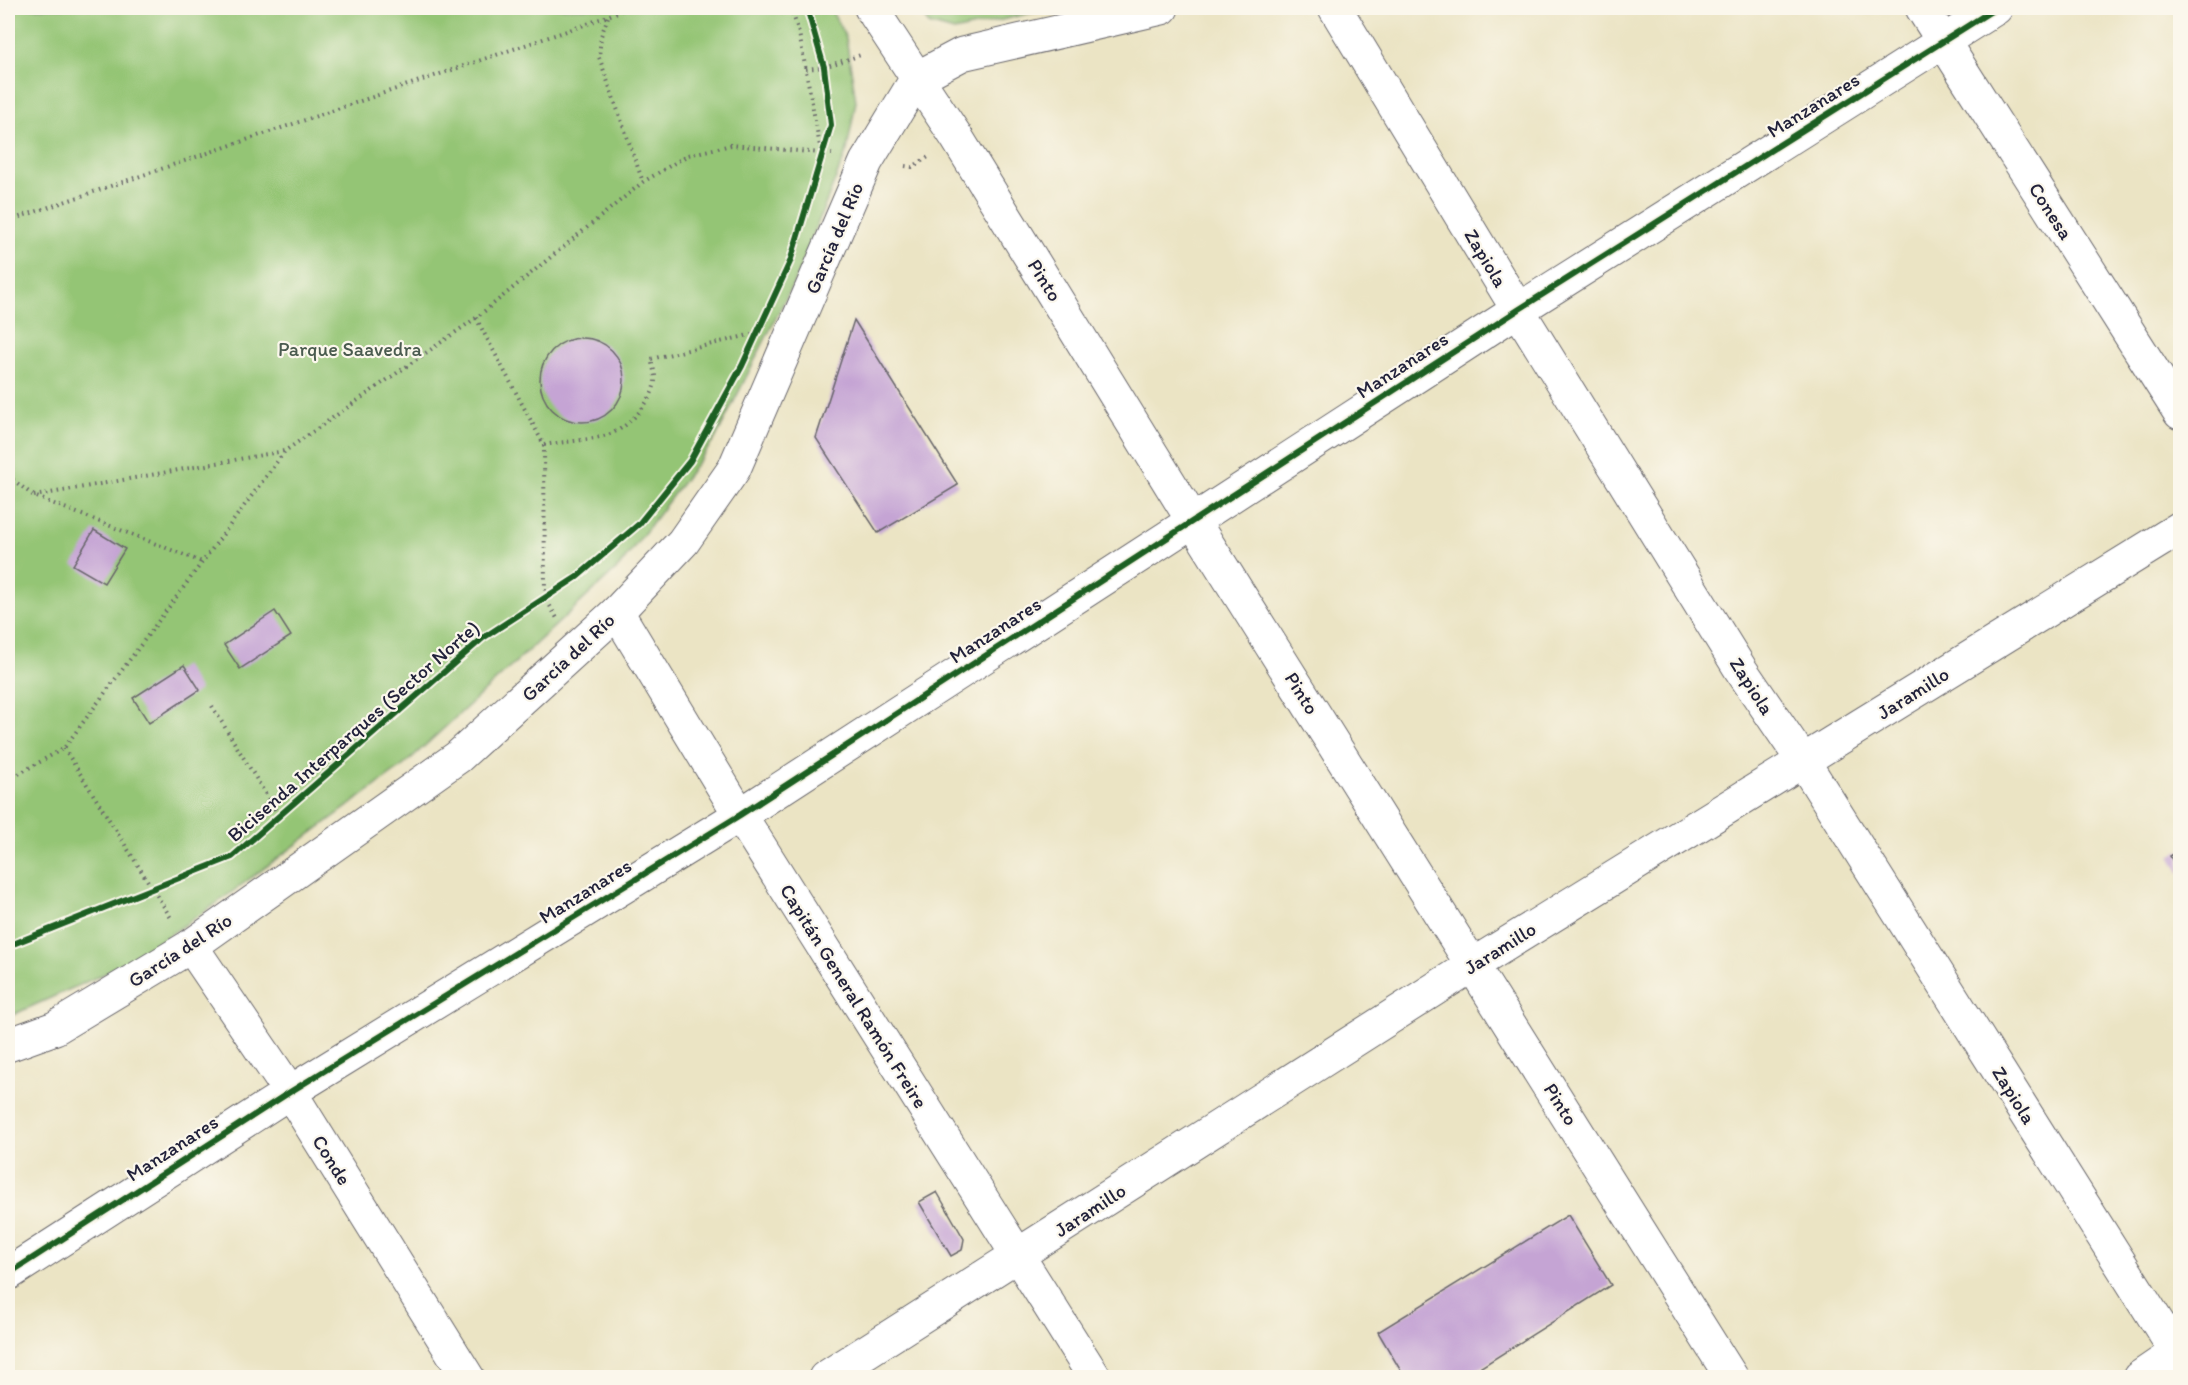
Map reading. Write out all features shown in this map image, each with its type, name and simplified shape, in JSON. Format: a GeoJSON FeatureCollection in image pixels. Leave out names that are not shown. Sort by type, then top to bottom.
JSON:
{"type":"FeatureCollection","features":[{"type":"Feature","properties":{"kind":"street","name":"Pinto"},"geometry":{"type":"LineString","coordinates":[[871,8],[977,169],[1193,521],[1732,1377]]}},
{"type":"Feature","properties":{"kind":"street"},"geometry":{"type":"LineString","coordinates":[[917,78],[962,54],[1162,8]]}},
{"type":"Feature","properties":{"kind":"street","name":"Zapiola"},"geometry":{"type":"LineString","coordinates":[[1335,8],[1518,310],[1741,670],[1803,761],[2179,1353]]}},
{"type":"Feature","properties":{"kind":"street","name":"Conesa"},"geometry":{"type":"LineString","coordinates":[[1922,8],[2181,413]]}},
{"type":"Feature","properties":{"kind":"street","name":"Manzanares"},"geometry":{"type":"LineString","coordinates":[[8,1274],[290,1092],[740,815],[1518,310],[1996,8]]}},
{"type":"Feature","properties":{"kind":"street","name":"García del Río"},"geometry":{"type":"LineString","coordinates":[[8,1045],[55,1028],[191,946],[458,757],[617,612],[683,542],[734,469],[866,162],[917,78]]}},
{"type":"Feature","properties":{"kind":"street","name":"Jaramillo"},"geometry":{"type":"LineString","coordinates":[[825,1377],[1019,1256],[1474,964],[2181,528]]}},
{"type":"Feature","properties":{"kind":"street","name":"Capitán General Ramón Freire"},"geometry":{"type":"LineString","coordinates":[[617,612],[740,815],[1095,1377]]}},
{"type":"Feature","properties":{"kind":"street","name":"Conde"},"geometry":{"type":"LineString","coordinates":[[191,946],[290,1092],[468,1377]]}},
{"type":"Feature","properties":{"kind":"street"},"geometry":{"type":"LineString","coordinates":[[2139,1377],[2179,1353]]}},
{"type":"Feature","properties":{"kind":"path"},"geometry":{"type":"LineString","coordinates":[[8,221],[628,8]]}},
{"type":"Feature","properties":{"kind":"path"},"geometry":{"type":"LineString","coordinates":[[790,8],[799,33],[821,152]]}},
{"type":"Feature","properties":{"kind":"path"},"geometry":{"type":"LineString","coordinates":[[609,16],[601,36],[599,57],[643,182]]}},
{"type":"Feature","properties":{"kind":"path"},"geometry":{"type":"LineString","coordinates":[[821,57],[826,79]]}},
{"type":"Feature","properties":{"kind":"path"},"geometry":{"type":"LineString","coordinates":[[818,163],[828,134]]}},
{"type":"Feature","properties":{"kind":"path"},"geometry":{"type":"LineString","coordinates":[[8,780],[64,748],[285,451],[476,318],[643,182],[688,155],[731,145],[821,152],[866,162],[912,167]]}},
{"type":"Feature","properties":{"kind":"path"},"geometry":{"type":"LineString","coordinates":[[476,318],[544,445],[545,597],[562,627],[580,646]]}},
{"type":"Feature","properties":{"kind":"path"},"geometry":{"type":"LineString","coordinates":[[752,344],[761,323]]}},
{"type":"Feature","properties":{"kind":"path"},"geometry":{"type":"LineString","coordinates":[[544,445],[610,434],[625,424],[641,408],[654,388],[655,377],[651,359],[757,333]]}},
{"type":"Feature","properties":{"kind":"path"},"geometry":{"type":"LineString","coordinates":[[34,496],[285,451]]}},
{"type":"Feature","properties":{"kind":"path"},"geometry":{"type":"LineString","coordinates":[[8,476],[34,496],[202,562]]}},
{"type":"Feature","properties":{"kind":"path"},"geometry":{"type":"LineString","coordinates":[[536,603],[553,592]]}},
{"type":"Feature","properties":{"kind":"path"},"geometry":{"type":"LineString","coordinates":[[212,706],[279,816]]}},
{"type":"Feature","properties":{"kind":"path"},"geometry":{"type":"LineString","coordinates":[[64,748],[152,891],[191,946]]}},
{"type":"Feature","properties":{"kind":"path"},"geometry":{"type":"LineString","coordinates":[[141,895],[162,887]]}},
{"type":"Feature","properties":{"kind":"green space","name":"Parque Saavedra"},"geometry":{"type":"Polygon","coordinates":[[[8,8],[830,8],[846,38],[856,101],[847,150],[796,278],[715,439],[619,567],[404,765],[217,903],[126,964],[8,1017],[8,8]]]}},
{"type":"Feature","properties":{"kind":"green space"},"geometry":{"type":"Polygon","coordinates":[[[916,8],[1053,8],[954,31],[929,24],[916,8]]]}},
{"type":"Feature","properties":{"kind":"building"},"geometry":{"type":"Polygon","coordinates":[[[854,320],[958,485],[878,533],[816,438],[854,320]]]}},
{"type":"Feature","properties":{"kind":"building"},"geometry":{"type":"Polygon","coordinates":[[[582,338],[598,341],[612,350],[621,364],[624,380],[621,396],[612,410],[598,419],[582,422],[566,419],[552,410],[543,396],[540,380],[543,364],[552,350],[566,341],[582,338]]]}},
{"type":"Feature","properties":{"kind":"building"},"geometry":{"type":"Polygon","coordinates":[[[94,530],[125,549],[104,583],[73,565],[94,530]]]}},
{"type":"Feature","properties":{"kind":"building"},"geometry":{"type":"Polygon","coordinates":[[[275,611],[291,636],[240,669],[224,645],[275,611]]]}},
{"type":"Feature","properties":{"kind":"building"},"geometry":{"type":"Polygon","coordinates":[[[184,665],[200,690],[149,723],[133,698],[184,665]]]}},
{"type":"Feature","properties":{"kind":"building"},"geometry":{"type":"Polygon","coordinates":[[[2180,850],[2180,874],[2170,856],[2180,850]]]}},
{"type":"Feature","properties":{"kind":"building"},"geometry":{"type":"Polygon","coordinates":[[[937,1192],[964,1239],[962,1250],[951,1256],[919,1202],[937,1192]]]}},
{"type":"Feature","properties":{"kind":"building"},"geometry":{"type":"Polygon","coordinates":[[[1568,1215],[1611,1285],[1464,1378],[1405,1378],[1378,1332],[1568,1215]]]}},
{"type":"Feature","properties":{"kind":"cycle path","name":"Bicisenda Interparques (Sector Norte)"},"geometry":{"type":"LineString","coordinates":[[8,946],[232,857],[483,638],[577,577],[639,524],[690,461],[742,366],[790,262],[831,125],[824,67],[807,8]]}},
{"type":"Feature","properties":{"kind":"cycle path"},"geometry":{"type":"LineString","coordinates":[[8,1274],[290,1092],[740,815],[1518,310],[1996,8]]}}]}
